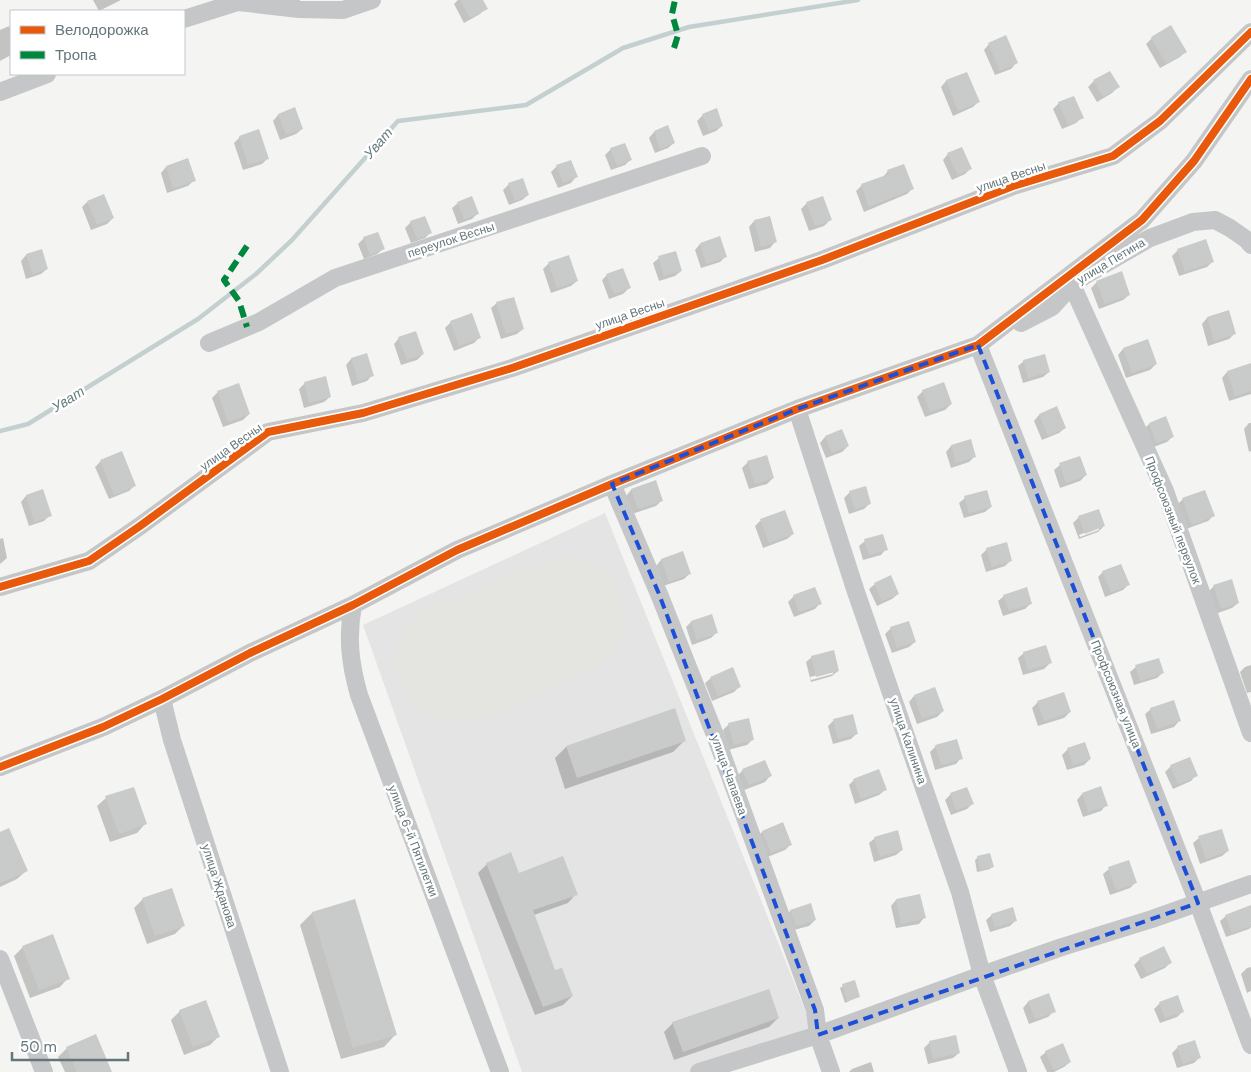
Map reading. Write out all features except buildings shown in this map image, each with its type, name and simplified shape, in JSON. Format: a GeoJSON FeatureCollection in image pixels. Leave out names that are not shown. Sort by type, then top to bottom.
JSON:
{"type":"FeatureCollection","features":[{"type":"Feature","properties":{"kind":"street"},"geometry":{"type":"LineString","coordinates":[[185,19],[238,2],[299,9],[343,10],[372,0]]}},
{"type":"Feature","properties":{"kind":"street","name":"улица Весны"},"geometry":{"type":"LineString","coordinates":[[0,587],[88,560],[140,526],[268,432],[363,413],[512,368],[625,327],[822,260],[1014,186],[1113,156],[1160,121],[1251,32]]}},
{"type":"Feature","properties":{"kind":"street"},"geometry":{"type":"LineString","coordinates":[[0,92],[44,75]]}},
{"type":"Feature","properties":{"kind":"street"},"geometry":{"type":"LineString","coordinates":[[0,767],[103,727],[162,700],[250,653],[353,605],[456,550],[797,409],[978,345],[1142,220],[1194,161],[1251,79]]}},
{"type":"Feature","properties":{"kind":"street","name":"переулок Весны"},"geometry":{"type":"LineString","coordinates":[[209,343],[258,322],[335,278],[702,156]]}},
{"type":"Feature","properties":{"kind":"street","name":"улица Петина"},"geometry":{"type":"LineString","coordinates":[[978,345],[1052,307],[1072,285],[1084,276],[1150,238],[1193,222],[1215,220],[1230,228],[1251,245]]}},
{"type":"Feature","properties":{"kind":"street","name":"Профсоюзный переулок"},"geometry":{"type":"LineString","coordinates":[[1072,285],[1165,491],[1251,733]]}},
{"type":"Feature","properties":{"kind":"street","name":"Профсоюзная улица"},"geometry":{"type":"LineString","coordinates":[[978,345],[1198,903],[1251,1045]]}},
{"type":"Feature","properties":{"kind":"street","name":"улица Калинина"},"geometry":{"type":"LineString","coordinates":[[797,409],[856,592],[960,892],[982,975],[1018,1072]]}},
{"type":"Feature","properties":{"kind":"street","name":"улица Чапаева"},"geometry":{"type":"LineString","coordinates":[[612,484],[659,594],[715,735],[815,1010],[818,1035],[831,1072]]}},
{"type":"Feature","properties":{"kind":"street","name":"улица 6-й Пятилетки"},"geometry":{"type":"LineString","coordinates":[[353,605],[349,642],[351,670],[500,1072]]}},
{"type":"Feature","properties":{"kind":"street","name":"улица Жданова"},"geometry":{"type":"LineString","coordinates":[[162,700],[172,740],[280,1072]]}},
{"type":"Feature","properties":{"kind":"street"},"geometry":{"type":"LineString","coordinates":[[699,1072],[818,1035],[982,975],[1251,884]]}},
{"type":"Feature","properties":{"kind":"street"},"geometry":{"type":"LineString","coordinates":[[0,959],[44,1072]]}},
{"type":"Feature","properties":{"kind":"highlighted area"},"geometry":{"type":"Polygon","coordinates":[[[978,345],[1198,903],[818,1035],[815,1010],[659,594],[612,484],[797,409],[978,345]]]}},
{"type":"Feature","properties":{"kind":"shaded area"},"geometry":{"type":"Polygon","coordinates":[[[605,513],[814,1032],[698,1072],[522,1072],[363,625],[605,513]]]}},
{"type":"Feature","properties":{"kind":"shaded area"},"geometry":{"type":"Polygon","coordinates":[[[575,556],[597,564],[611,577],[624,610],[622,632],[610,655],[594,670],[481,719],[458,722],[437,719],[415,709],[405,693],[395,666],[395,649],[405,628],[423,611],[553,558],[575,556]]]}},
{"type":"Feature","properties":{"kind":"waterway","name":"Уват"},"geometry":{"type":"LineString","coordinates":[[0,431],[28,424],[198,319],[256,274],[292,240],[398,121],[526,105],[623,48],[689,27],[858,0]]}},
{"type":"Feature","properties":{"kind":"marked path"},"geometry":{"type":"LineString","coordinates":[[674,48],[678,35],[672,14],[675,0]]}},
{"type":"Feature","properties":{"kind":"marked path"},"geometry":{"type":"LineString","coordinates":[[247,246],[224,280],[239,301],[247,327]]}},
{"type":"Feature","properties":{"kind":"cycle path"},"geometry":{"type":"LineString","coordinates":[[0,587],[89,561],[268,432],[363,413],[512,368],[822,260],[1013,186],[1113,156],[1160,121],[1251,32]]}},
{"type":"Feature","properties":{"kind":"cycle path"},"geometry":{"type":"LineString","coordinates":[[0,767],[103,727],[162,699],[250,653],[353,605],[457,550],[612,484],[797,409],[978,345],[1142,220],[1194,161],[1251,79]]}}]}
